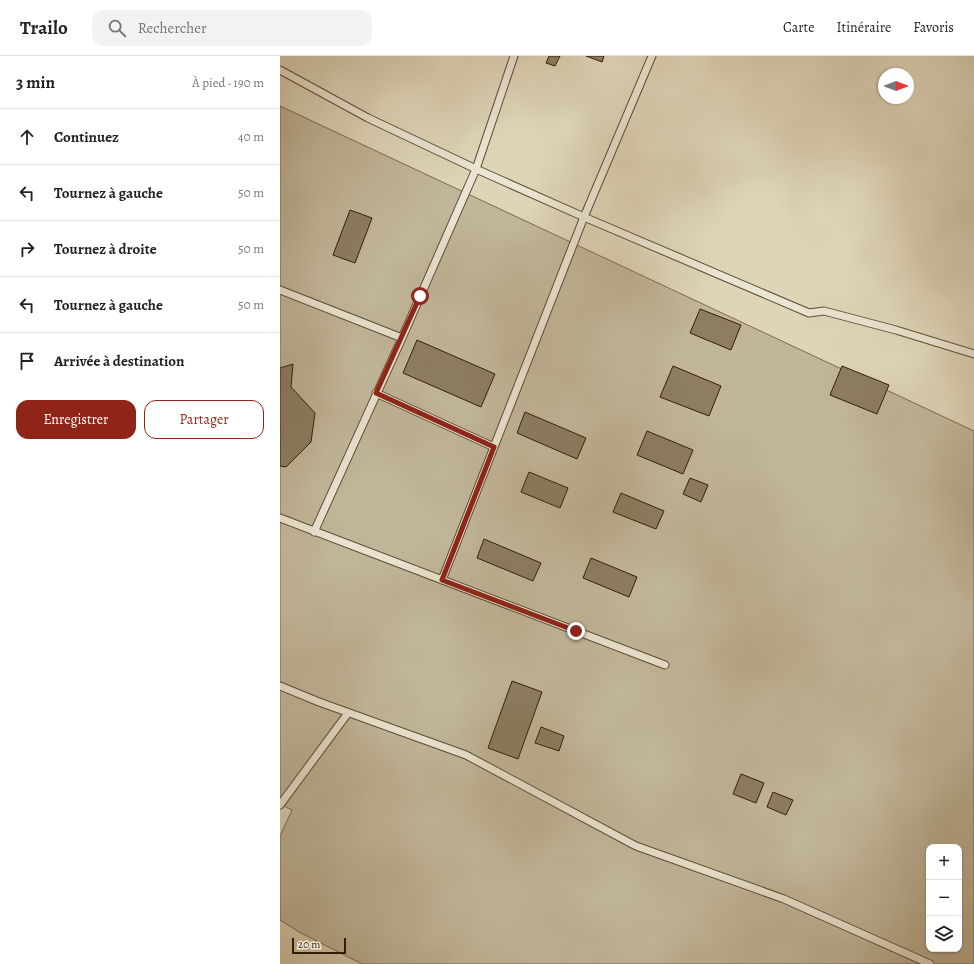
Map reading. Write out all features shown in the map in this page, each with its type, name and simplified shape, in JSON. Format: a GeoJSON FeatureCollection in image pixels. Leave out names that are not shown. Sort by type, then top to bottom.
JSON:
{"type":"FeatureCollection","features":[{"type":"Feature","properties":{"kind":"lane"},"geometry":{"type":"LineString","coordinates":[[314,532],[402,338],[476,169],[514,56]]}},
{"type":"Feature","properties":{"kind":"lane"},"geometry":{"type":"LineString","coordinates":[[442,580],[584,218],[652,56]]}},
{"type":"Feature","properties":{"kind":"lane"},"geometry":{"type":"LineString","coordinates":[[280,70],[368,118],[476,169],[584,218],[808,313],[824,311],[896,330],[974,354]]}},
{"type":"Feature","properties":{"kind":"lane"},"geometry":{"type":"LineString","coordinates":[[280,290],[402,338]]}},
{"type":"Feature","properties":{"kind":"lane"},"geometry":{"type":"LineString","coordinates":[[376,393],[494,447]]}},
{"type":"Feature","properties":{"kind":"lane"},"geometry":{"type":"LineString","coordinates":[[280,518],[665,665]]}},
{"type":"Feature","properties":{"kind":"lane"},"geometry":{"type":"LineString","coordinates":[[280,686],[348,713],[466,755],[636,846],[784,899],[930,964]]}},
{"type":"Feature","properties":{"kind":"lane"},"geometry":{"type":"LineString","coordinates":[[280,805],[348,713]]}},
{"type":"Feature","properties":{"kind":"shaded area"},"geometry":{"type":"Polygon","coordinates":[[[280,106],[974,431],[974,964],[362,964],[299,932],[280,920],[280,836],[292,810],[280,804],[280,106]]]}},
{"type":"Feature","properties":{"kind":"building"},"geometry":{"type":"Polygon","coordinates":[[[549,56],[560,56],[555,66],[546,63],[549,56]]]}},
{"type":"Feature","properties":{"kind":"building"},"geometry":{"type":"Polygon","coordinates":[[[586,56],[604,56],[602,62],[586,56]]]}},
{"type":"Feature","properties":{"kind":"building"},"geometry":{"type":"Polygon","coordinates":[[[350,210],[372,218],[355,263],[333,255],[350,210]]]}},
{"type":"Feature","properties":{"kind":"building"},"geometry":{"type":"Polygon","coordinates":[[[700,309],[741,325],[731,350],[690,333],[700,309]]]}},
{"type":"Feature","properties":{"kind":"building"},"geometry":{"type":"Polygon","coordinates":[[[417,340],[495,374],[481,407],[403,373],[417,340]]]}},
{"type":"Feature","properties":{"kind":"building"},"geometry":{"type":"Polygon","coordinates":[[[293,364],[291,387],[315,413],[311,442],[286,467],[280,466],[280,368],[293,364]]]}},
{"type":"Feature","properties":{"kind":"building"},"geometry":{"type":"Polygon","coordinates":[[[673,366],[721,386],[709,416],[660,397],[673,366]]]}},
{"type":"Feature","properties":{"kind":"building"},"geometry":{"type":"Polygon","coordinates":[[[842,366],[889,385],[877,414],[830,395],[842,366]]]}},
{"type":"Feature","properties":{"kind":"building"},"geometry":{"type":"Polygon","coordinates":[[[525,412],[586,438],[577,459],[517,433],[525,412]]]}},
{"type":"Feature","properties":{"kind":"building"},"geometry":{"type":"Polygon","coordinates":[[[647,431],[693,450],[683,474],[637,455],[647,431]]]}},
{"type":"Feature","properties":{"kind":"building"},"geometry":{"type":"Polygon","coordinates":[[[529,472],[568,488],[560,508],[521,492],[529,472]]]}},
{"type":"Feature","properties":{"kind":"building"},"geometry":{"type":"Polygon","coordinates":[[[690,478],[708,485],[701,502],[683,494],[690,478]]]}},
{"type":"Feature","properties":{"kind":"building"},"geometry":{"type":"Polygon","coordinates":[[[621,493],[664,511],[656,529],[613,512],[621,493]]]}},
{"type":"Feature","properties":{"kind":"building"},"geometry":{"type":"Polygon","coordinates":[[[484,539],[541,563],[533,581],[477,558],[484,539]]]}},
{"type":"Feature","properties":{"kind":"building"},"geometry":{"type":"Polygon","coordinates":[[[591,558],[637,577],[629,597],[583,578],[591,558]]]}},
{"type":"Feature","properties":{"kind":"building"},"geometry":{"type":"Polygon","coordinates":[[[512,681],[542,692],[518,759],[488,748],[512,681]]]}},
{"type":"Feature","properties":{"kind":"building"},"geometry":{"type":"Polygon","coordinates":[[[541,727],[564,736],[559,751],[535,743],[541,727]]]}},
{"type":"Feature","properties":{"kind":"building"},"geometry":{"type":"Polygon","coordinates":[[[741,774],[764,783],[756,803],[733,794],[741,774]]]}},
{"type":"Feature","properties":{"kind":"building"},"geometry":{"type":"Polygon","coordinates":[[[773,792],[793,800],[786,815],[767,807],[773,792]]]}},
{"type":"Feature","properties":{"kind":"route"},"geometry":{"type":"LineString","coordinates":[[420,296],[376,393],[494,447],[442,580],[576,631]]}}]}
